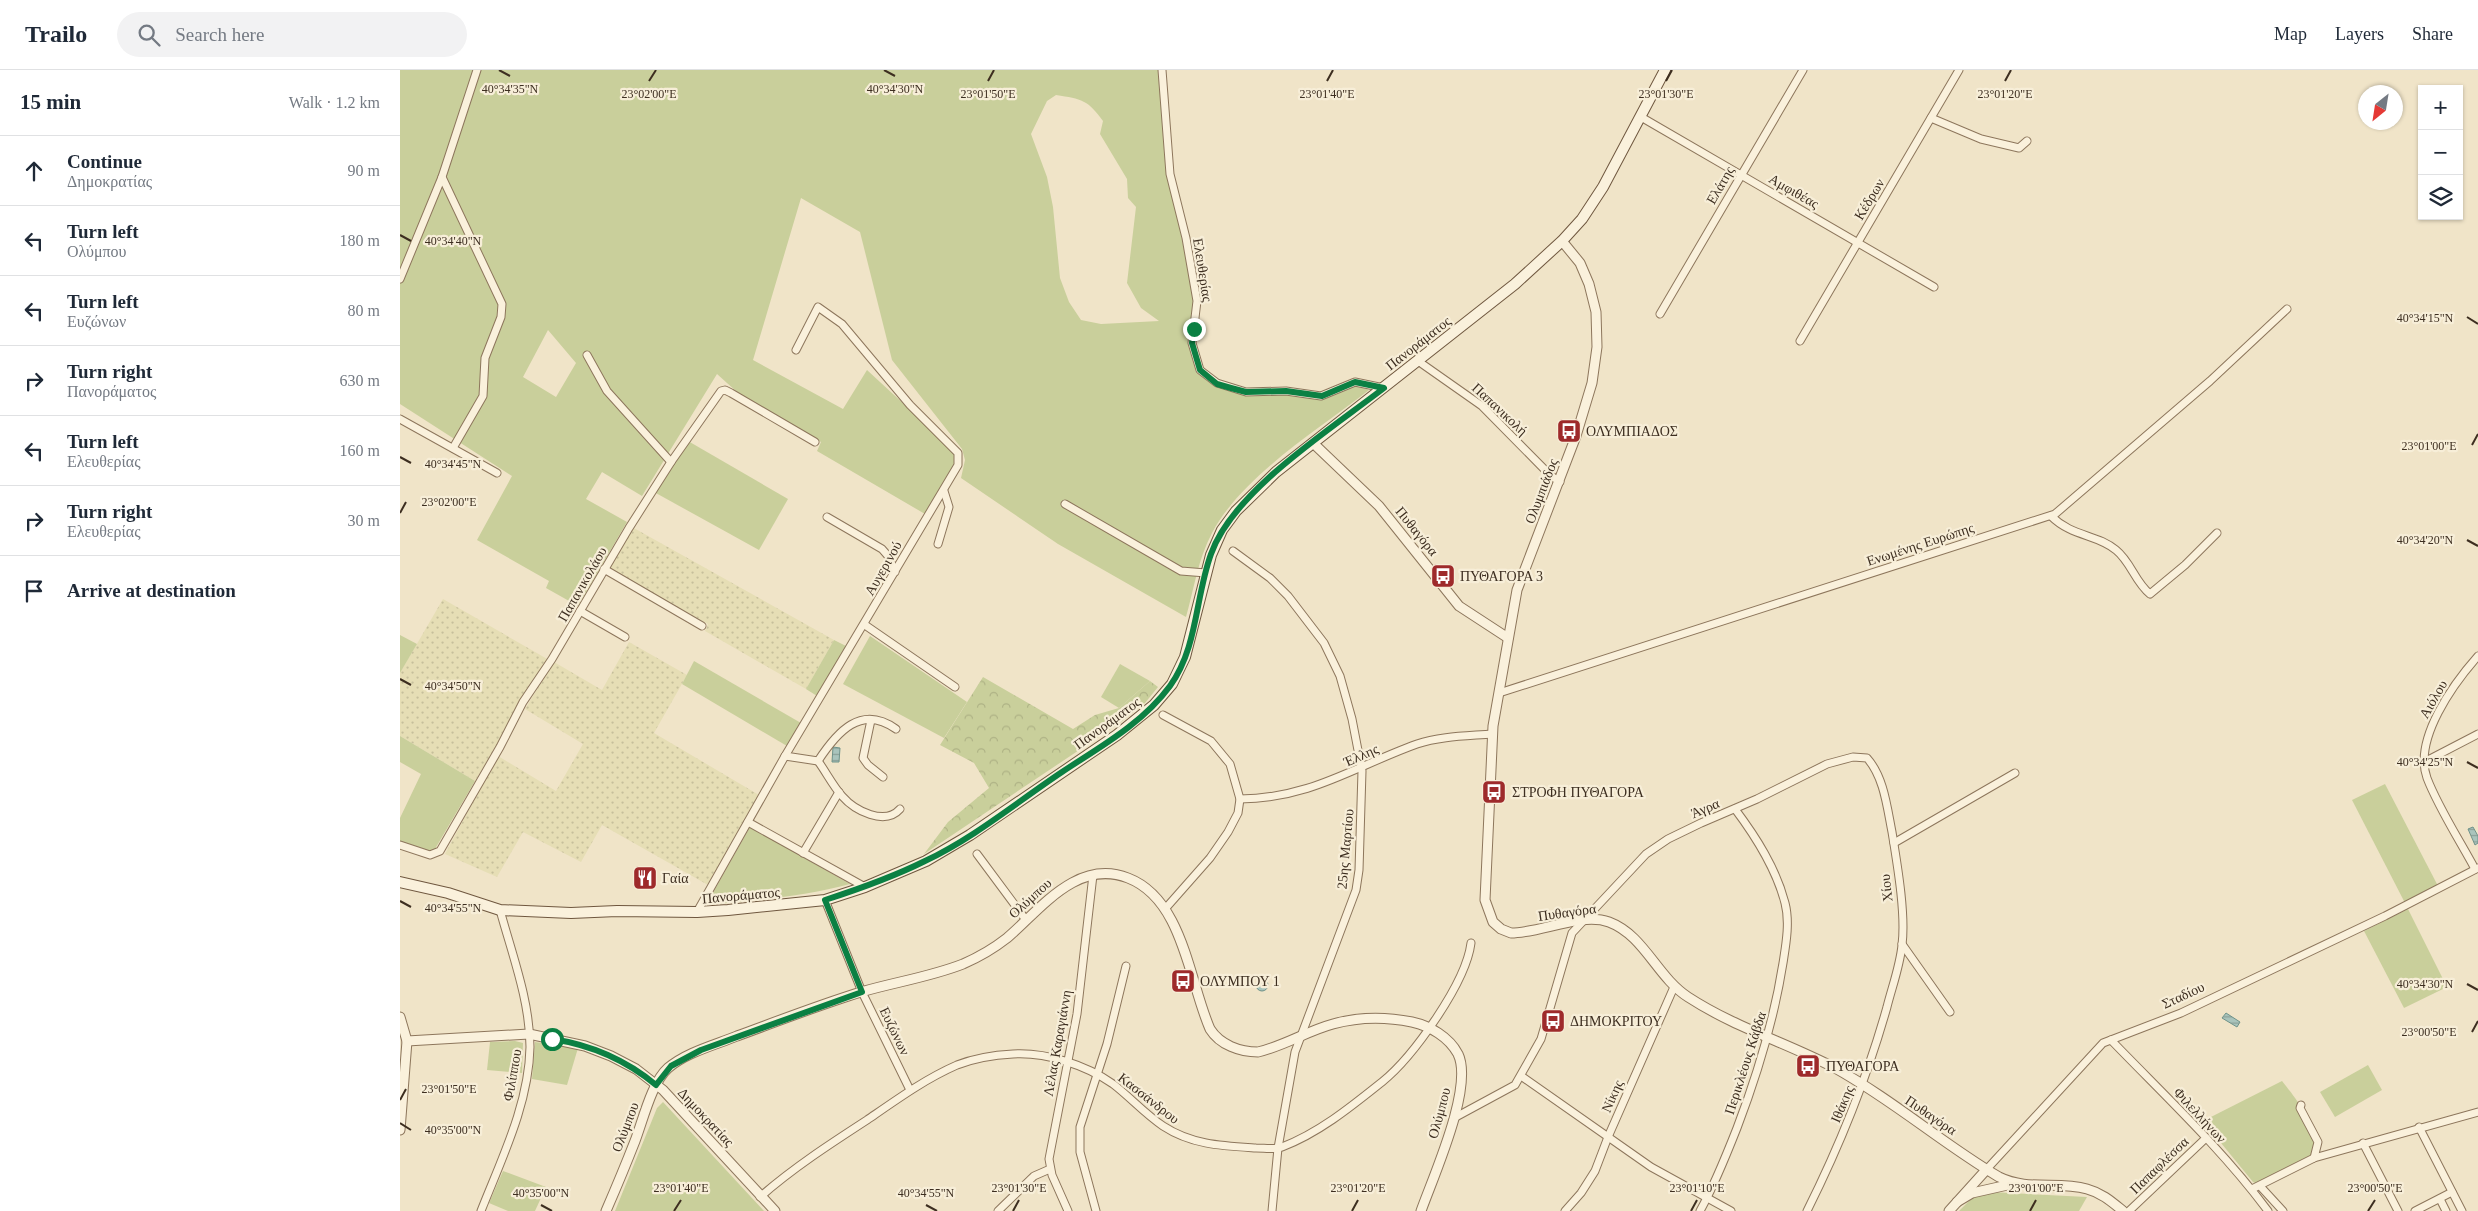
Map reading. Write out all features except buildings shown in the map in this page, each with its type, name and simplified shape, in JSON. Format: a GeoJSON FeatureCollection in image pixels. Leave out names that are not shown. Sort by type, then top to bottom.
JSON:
{"type":"FeatureCollection","features":[{"type":"Feature","properties":{"kind":"main road","name":"Πανοράματος"},"geometry":{"type":"LineString","coordinates":[[400,882],[448,893],[500,910],[571,913],[617,911],[697,912],[825,900],[865,887],[926,861],[970,835],[1117,736],[1149,710],[1172,684],[1185,657],[1206,573],[1217,539],[1236,511],[1270,477],[1525,276],[1562,241],[1596,199],[1665,70]]}},
{"type":"Feature","properties":{"kind":"street"},"geometry":{"type":"LineString","coordinates":[[400,279],[442,177],[477,70]]}},
{"type":"Feature","properties":{"kind":"street","name":"Ελευθερίας"},"geometry":{"type":"LineString","coordinates":[[1162,70],[1170,174],[1186,238],[1197,300],[1192,343],[1200,370],[1217,384],[1246,392],[1286,391],[1322,396],[1355,382],[1384,388]]}},
{"type":"Feature","properties":{"kind":"street","name":"Ελάτης"},"geometry":{"type":"LineString","coordinates":[[1660,314],[1802,70]]}},
{"type":"Feature","properties":{"kind":"street","name":"Κέδρων"},"geometry":{"type":"LineString","coordinates":[[1800,341],[1959,70]]}},
{"type":"Feature","properties":{"kind":"street","name":"Αμφιθέας"},"geometry":{"type":"LineString","coordinates":[[1641,117],[1934,288]]}},
{"type":"Feature","properties":{"kind":"street"},"geometry":{"type":"LineString","coordinates":[[1931,118],[1994,143],[2019,148],[2027,140]]}},
{"type":"Feature","properties":{"kind":"street"},"geometry":{"type":"LineString","coordinates":[[442,177],[502,304],[501,317],[485,358],[483,396],[452,448]]}},
{"type":"Feature","properties":{"kind":"street","name":"Ολυμπιάδος"},"geometry":{"type":"LineString","coordinates":[[1508,638],[1517,590],[1560,482],[1590,391],[1596,361],[1598,334],[1596,312],[1589,284],[1580,263],[1562,241]]}},
{"type":"Feature","properties":{"kind":"street","name":"Αυγερινού"},"geometry":{"type":"LineString","coordinates":[[697,912],[786,756],[944,492],[958,465],[958,453],[910,404],[839,321],[818,307],[796,350]]}},
{"type":"Feature","properties":{"kind":"street","name":"Ενωμένης Ευρώπης"},"geometry":{"type":"LineString","coordinates":[[1498,693],[2051,516],[2070,503],[2287,309]]}},
{"type":"Feature","properties":{"kind":"street"},"geometry":{"type":"LineString","coordinates":[[587,355],[607,391],[671,462]]}},
{"type":"Feature","properties":{"kind":"street","name":"Παπανικολή"},"geometry":{"type":"LineString","coordinates":[[1418,361],[1478,402],[1550,475],[1560,482]]}},
{"type":"Feature","properties":{"kind":"street","name":"Παπανικολάου"},"geometry":{"type":"LineString","coordinates":[[400,846],[430,855],[440,851],[500,747],[523,702],[552,659],[604,569],[671,462],[721,391],[725,390],[815,442]]}},
{"type":"Feature","properties":{"kind":"street"},"geometry":{"type":"LineString","coordinates":[[400,419],[497,473]]}},
{"type":"Feature","properties":{"kind":"street","name":"Πυθαγόρα"},"geometry":{"type":"LineString","coordinates":[[1313,443],[1379,506],[1455,601],[1470,615],[1508,638],[1492,734],[1485,882],[1485,900],[1491,918],[1501,929],[1511,933],[1583,921],[1604,920],[1624,930],[1674,987],[1711,1010],[1834,1068],[1863,1085],[1986,1170],[2012,1184],[2087,1189],[2107,1197],[2129,1211]]}},
{"type":"Feature","properties":{"kind":"street"},"geometry":{"type":"LineString","coordinates":[[938,544],[950,507],[944,492]]}},
{"type":"Feature","properties":{"kind":"street"},"geometry":{"type":"LineString","coordinates":[[1065,504],[1181,571],[1206,573]]}},
{"type":"Feature","properties":{"kind":"street"},"geometry":{"type":"LineString","coordinates":[[2051,516],[2068,530],[2104,543],[2118,551],[2144,589],[2150,594],[2179,570],[2217,533]]}},
{"type":"Feature","properties":{"kind":"street"},"geometry":{"type":"LineString","coordinates":[[827,517],[882,549],[889,557],[895,572]]}},
{"type":"Feature","properties":{"kind":"street","name":"25ης Μαρτίου"},"geometry":{"type":"LineString","coordinates":[[1233,551],[1284,590],[1324,643],[1343,686],[1362,768],[1359,870],[1356,890],[1300,1036],[1292,1062],[1278,1148],[1272,1211]]}},
{"type":"Feature","properties":{"kind":"street"},"geometry":{"type":"LineString","coordinates":[[604,569],[702,626]]}},
{"type":"Feature","properties":{"kind":"street"},"geometry":{"type":"LineString","coordinates":[[580,611],[625,637]]}},
{"type":"Feature","properties":{"kind":"street"},"geometry":{"type":"LineString","coordinates":[[865,625],[955,687]]}},
{"type":"Feature","properties":{"kind":"street","name":"Αιόλου"},"geometry":{"type":"LineString","coordinates":[[2476,868],[2426,776],[2426,744],[2432,724],[2466,670],[2478,656]]}},
{"type":"Feature","properties":{"kind":"street"},"geometry":{"type":"LineString","coordinates":[[1163,715],[1211,742],[1220,751],[1230,764],[1240,799],[1238,813],[1223,839],[1210,858],[1165,909]]}},
{"type":"Feature","properties":{"kind":"street"},"geometry":{"type":"LineString","coordinates":[[818,761],[829,744],[853,722],[866,718],[886,722],[896,729]]}},
{"type":"Feature","properties":{"kind":"street"},"geometry":{"type":"LineString","coordinates":[[871,720],[863,758],[883,777]]}},
{"type":"Feature","properties":{"kind":"street","name":"Έλλης"},"geometry":{"type":"LineString","coordinates":[[1240,799],[1263,799],[1306,791],[1418,744],[1492,734]]}},
{"type":"Feature","properties":{"kind":"street"},"geometry":{"type":"LineString","coordinates":[[2426,761],[2478,734]]}},
{"type":"Feature","properties":{"kind":"street"},"geometry":{"type":"LineString","coordinates":[[786,756],[818,761],[839,792],[851,804],[877,816],[887,817],[895,815],[900,809]]}},
{"type":"Feature","properties":{"kind":"street","name":"Άγρα"},"geometry":{"type":"LineString","coordinates":[[1521,1076],[1541,1040],[1563,970],[1570,938],[1583,921],[1646,854],[1668,839],[1701,822],[1735,809],[1827,764],[1861,757]]}},
{"type":"Feature","properties":{"kind":"street","name":"Χίου"},"geometry":{"type":"LineString","coordinates":[[1861,757],[1867,758],[1873,765],[1880,782],[1894,843],[1902,921],[1902,944]]}},
{"type":"Feature","properties":{"kind":"street"},"geometry":{"type":"LineString","coordinates":[[1894,843],[2015,773]]}},
{"type":"Feature","properties":{"kind":"street"},"geometry":{"type":"LineString","coordinates":[[803,853],[839,792]]}},
{"type":"Feature","properties":{"kind":"street","name":"Περικλέους Κάβδα"},"geometry":{"type":"LineString","coordinates":[[1700,1211],[1707,1199],[1752,1089],[1769,1038],[1778,995],[1787,930],[1786,904],[1764,852],[1735,809]]}},
{"type":"Feature","properties":{"kind":"street"},"geometry":{"type":"LineString","coordinates":[[748,822],[865,887]]}},
{"type":"Feature","properties":{"kind":"street"},"geometry":{"type":"LineString","coordinates":[[976,854],[1026,920]]}},
{"type":"Feature","properties":{"kind":"street","name":"Σταδίου"},"geometry":{"type":"LineString","coordinates":[[1949,1211],[2100,1046],[2180,1013],[2360,928],[2476,868]]}},
{"type":"Feature","properties":{"kind":"street","name":"Ολύμπου"},"geometry":{"type":"LineString","coordinates":[[606,1211],[656,1085],[671,1066],[701,1050],[862,992],[944,970],[976,958],[1001,942],[1063,887],[1093,875],[1111,874],[1130,878],[1149,891],[1165,909],[1174,926],[1207,1022],[1217,1037],[1230,1046],[1254,1052],[1266,1050],[1333,1024],[1361,1020],[1396,1019],[1429,1026],[1446,1040],[1458,1054],[1462,1071],[1460,1090],[1454,1118],[1421,1211]]}},
{"type":"Feature","properties":{"kind":"street","name":"Λέλας Καραγιάννη"},"geometry":{"type":"LineString","coordinates":[[1068,1211],[1050,1169],[1050,1154],[1077,1014],[1093,875]]}},
{"type":"Feature","properties":{"kind":"street","name":"Ευζώνων"},"geometry":{"type":"LineString","coordinates":[[825,900],[862,992],[910,1090]]}},
{"type":"Feature","properties":{"kind":"street","name":"Φιλίππου"},"geometry":{"type":"LineString","coordinates":[[481,1211],[510,1137],[528,1067],[528,1034],[522,991],[500,910]]}},
{"type":"Feature","properties":{"kind":"street","name":"Κασσάνδρου"},"geometry":{"type":"LineString","coordinates":[[760,1197],[810,1158],[910,1090],[957,1066],[982,1057],[1015,1054],[1040,1055],[1068,1063],[1112,1084],[1163,1126],[1189,1140],[1234,1148],[1278,1148],[1334,1118],[1400,1066],[1456,986],[1470,952],[1471,943]]}},
{"type":"Feature","properties":{"kind":"street"},"geometry":{"type":"LineString","coordinates":[[1902,944],[1950,1012]]}},
{"type":"Feature","properties":{"kind":"street","name":"Ιθάκης"},"geometry":{"type":"LineString","coordinates":[[1807,1211],[1828,1169],[1863,1085],[1878,1040],[1902,944]]}},
{"type":"Feature","properties":{"kind":"street"},"geometry":{"type":"LineString","coordinates":[[1096,1211],[1080,1152],[1079,1134],[1082,1115],[1098,1076],[1126,966]]}},
{"type":"Feature","properties":{"kind":"street","name":"Νίκης"},"geometry":{"type":"LineString","coordinates":[[1564,1211],[1581,1193],[1595,1171],[1608,1136],[1674,987]]}},
{"type":"Feature","properties":{"kind":"street"},"geometry":{"type":"LineString","coordinates":[[400,1017],[403,1042],[400,1130]]}},
{"type":"Feature","properties":{"kind":"street","name":"Δημοκρατίας"},"geometry":{"type":"LineString","coordinates":[[403,1042],[528,1034],[585,1046],[605,1053],[629,1065],[656,1085],[775,1211]]}},
{"type":"Feature","properties":{"kind":"street","name":"Φιλελλήνων"},"geometry":{"type":"LineString","coordinates":[[2111,1040],[2206,1138],[2252,1189],[2268,1211]]}},
{"type":"Feature","properties":{"kind":"street"},"geometry":{"type":"LineString","coordinates":[[1454,1118],[1515,1085],[1521,1076],[1651,1167],[1730,1211]]}},
{"type":"Feature","properties":{"kind":"street"},"geometry":{"type":"LineString","coordinates":[[2301,1105],[2300,1108],[2318,1142],[2314,1158]]}},
{"type":"Feature","properties":{"kind":"street"},"geometry":{"type":"LineString","coordinates":[[2252,1189],[2314,1158],[2478,1112]]}},
{"type":"Feature","properties":{"kind":"street"},"geometry":{"type":"LineString","coordinates":[[2419,1128],[2462,1211]]}},
{"type":"Feature","properties":{"kind":"street","name":"Παπαφλέσσα"},"geometry":{"type":"LineString","coordinates":[[2129,1211],[2206,1138]]}},
{"type":"Feature","properties":{"kind":"street"},"geometry":{"type":"LineString","coordinates":[[2363,1144],[2398,1211]]}},
{"type":"Feature","properties":{"kind":"street"},"geometry":{"type":"LineString","coordinates":[[998,1211],[1034,1176],[1050,1169]]}},
{"type":"Feature","properties":{"kind":"street"},"geometry":{"type":"LineString","coordinates":[[1957,1202],[1972,1193],[2012,1184]]}},
{"type":"Feature","properties":{"kind":"street"},"geometry":{"type":"LineString","coordinates":[[2260,1186],[2283,1211]]}},
{"type":"Feature","properties":{"kind":"street"},"geometry":{"type":"LineString","coordinates":[[2415,1211],[2452,1192]]}},
{"type":"Feature","properties":{"kind":"street"},"geometry":{"type":"LineString","coordinates":[[2440,1199],[2446,1211]]}},
{"type":"Feature","properties":{"kind":"shaded area"},"geometry":{"type":"Polygon","coordinates":[[[632,527],[834,640],[806,689],[705,631],[708,624],[608,568],[632,527]]]}},
{"type":"Feature","properties":{"kind":"shaded area"},"geometry":{"type":"Polygon","coordinates":[[[443,599],[549,660],[475,781],[400,736],[400,673],[443,599]]]}},
{"type":"Feature","properties":{"kind":"shaded area"},"geometry":{"type":"Polygon","coordinates":[[[629,642],[687,675],[654,733],[759,795],[708,885],[602,825],[581,862],[523,832],[497,877],[445,854],[498,756],[556,791],[583,744],[525,709],[554,662],[602,690],[629,642]]]}},
{"type":"Feature","properties":{"kind":"green space"},"geometry":{"type":"Polygon","coordinates":[[[400,70],[1160,70],[1173,195],[1194,298],[1190,342],[1198,369],[1235,391],[1285,390],[1322,399],[1351,386],[1359,386],[1369,390],[1261,473],[1225,512],[1212,533],[1203,553],[1186,617],[1058,544],[961,478],[965,460],[962,449],[892,360],[860,232],[801,198],[753,360],[843,409],[867,370],[958,454],[959,464],[925,514],[817,451],[821,442],[737,392],[717,374],[642,496],[602,472],[586,499],[627,522],[578,606],[546,588],[549,581],[477,540],[512,476],[400,404],[400,70]],[[1056,95],[1047,101],[1031,134],[1047,177],[1053,207],[1060,278],[1069,302],[1081,320],[1101,324],[1159,321],[1141,308],[1127,283],[1136,207],[1128,198],[1127,179],[1100,134],[1103,121],[1084,102],[1056,95]],[[548,330],[523,377],[556,397],[576,363],[548,330]]]}},
{"type":"Feature","properties":{"kind":"green space"},"geometry":{"type":"Polygon","coordinates":[[[688,441],[788,499],[759,550],[654,492],[688,441]]]}},
{"type":"Feature","properties":{"kind":"green space"},"geometry":{"type":"Polygon","coordinates":[[[400,635],[417,644],[400,673],[400,635]]]}},
{"type":"Feature","properties":{"kind":"green space"},"geometry":{"type":"Polygon","coordinates":[[[870,636],[967,702],[944,738],[843,684],[870,636]]]}},
{"type":"Feature","properties":{"kind":"green space"},"geometry":{"type":"Polygon","coordinates":[[[834,640],[846,646],[817,696],[806,689],[834,640]]]}},
{"type":"Feature","properties":{"kind":"green space"},"geometry":{"type":"Polygon","coordinates":[[[694,661],[801,723],[787,746],[682,684],[694,661]]]}},
{"type":"Feature","properties":{"kind":"green space"},"geometry":{"type":"Polygon","coordinates":[[[1120,664],[1150,681],[1119,708],[1101,697],[1120,664]]]}},
{"type":"Feature","properties":{"kind":"green space"},"geometry":{"type":"Polygon","coordinates":[[[983,677],[1073,729],[1095,715],[1119,708],[1150,681],[1158,687],[1145,703],[1121,722],[924,854],[948,822],[989,788],[974,763],[940,745],[983,677]]]}},
{"type":"Feature","properties":{"kind":"green space"},"geometry":{"type":"Polygon","coordinates":[[[400,736],[475,781],[432,854],[400,845],[400,818],[421,774],[400,762],[400,736]]]}},
{"type":"Feature","properties":{"kind":"green space"},"geometry":{"type":"Polygon","coordinates":[[[2385,784],[2438,886],[2405,903],[2352,800],[2385,784]]]}},
{"type":"Feature","properties":{"kind":"green space"},"geometry":{"type":"Polygon","coordinates":[[[750,827],[850,884],[797,895],[706,905],[750,827]]]}},
{"type":"Feature","properties":{"kind":"green space"},"geometry":{"type":"Polygon","coordinates":[[[2408,909],[2447,987],[2404,1008],[2364,931],[2408,909]]]}},
{"type":"Feature","properties":{"kind":"green space"},"geometry":{"type":"Polygon","coordinates":[[[515,1041],[523,1043],[522,1073],[487,1070],[490,1042],[515,1041]]]}},
{"type":"Feature","properties":{"kind":"green space"},"geometry":{"type":"Polygon","coordinates":[[[535,1042],[578,1048],[567,1085],[532,1079],[535,1042]]]}},
{"type":"Feature","properties":{"kind":"green space"},"geometry":{"type":"Polygon","coordinates":[[[2368,1065],[2382,1090],[2335,1117],[2320,1092],[2368,1065]]]}},
{"type":"Feature","properties":{"kind":"green space"},"geometry":{"type":"Polygon","coordinates":[[[2282,1081],[2301,1106],[2310,1126],[2314,1146],[2312,1156],[2257,1184],[2253,1182],[2203,1121],[2282,1081]]]}},
{"type":"Feature","properties":{"kind":"green space"},"geometry":{"type":"Polygon","coordinates":[[[663,1102],[764,1211],[615,1211],[657,1108],[663,1102]]]}},
{"type":"Feature","properties":{"kind":"green space"},"geometry":{"type":"Polygon","coordinates":[[[503,1171],[546,1187],[535,1211],[508,1211],[489,1203],[503,1171]]]}},
{"type":"Feature","properties":{"kind":"green space"},"geometry":{"type":"Polygon","coordinates":[[[1991,1192],[2087,1197],[2079,1211],[1959,1211],[1972,1198],[1991,1192]]]}},
{"type":"Feature","properties":{"kind":"water"},"geometry":{"type":"Polygon","coordinates":[[[833,747],[840,748],[839,762],[832,762],[833,747]]]}},
{"type":"Feature","properties":{"kind":"water"},"geometry":{"type":"Polygon","coordinates":[[[2473,827],[2478,836],[2478,843],[2475,845],[2468,829],[2473,827]]]}},
{"type":"Feature","properties":{"kind":"water"},"geometry":{"type":"Polygon","coordinates":[[[1262,979],[1268,985],[1262,991],[1256,985],[1262,979]]]}},
{"type":"Feature","properties":{"kind":"water"},"geometry":{"type":"Polygon","coordinates":[[[2226,1013],[2240,1022],[2237,1027],[2222,1018],[2226,1013]]]}},
{"type":"Feature","properties":{"kind":"place","name":"ΟΛΥΜΠΙΑΔΟΣ"},"geometry":{"type":"Point","coordinates":[1569,431]}},
{"type":"Feature","properties":{"kind":"place","name":"ΠΥΘΑΓΟΡΑ 3"},"geometry":{"type":"Point","coordinates":[1443,576]}},
{"type":"Feature","properties":{"kind":"place","name":"ΣΤΡΟΦΗ ΠΥΘΑΓΟΡΑ"},"geometry":{"type":"Point","coordinates":[1494,792]}},
{"type":"Feature","properties":{"kind":"place","name":"Γαία"},"geometry":{"type":"Point","coordinates":[645,878]}},
{"type":"Feature","properties":{"kind":"place","name":"ΟΛΥΜΠΟΥ 1"},"geometry":{"type":"Point","coordinates":[1183,981]}},
{"type":"Feature","properties":{"kind":"place","name":"ΔΗΜΟΚΡΙΤΟΥ"},"geometry":{"type":"Point","coordinates":[1553,1021]}},
{"type":"Feature","properties":{"kind":"place","name":"ΠΥΘΑΓΟΡΑ"},"geometry":{"type":"Point","coordinates":[1808,1066]}},
{"type":"Feature","properties":{"kind":"route"},"geometry":{"type":"LineString","coordinates":[[552,1039],[585,1046],[619,1059],[636,1069],[656,1085],[668,1068],[701,1050],[862,992],[825,900],[865,887],[926,861],[970,835],[1117,736],[1154,706],[1172,684],[1189,648],[1211,554],[1217,539],[1231,516],[1250,495],[1276,472],[1384,388],[1368,383],[1355,382],[1322,396],[1286,391],[1246,392],[1217,384],[1200,370],[1197,364],[1192,343],[1194,329]]}}]}
